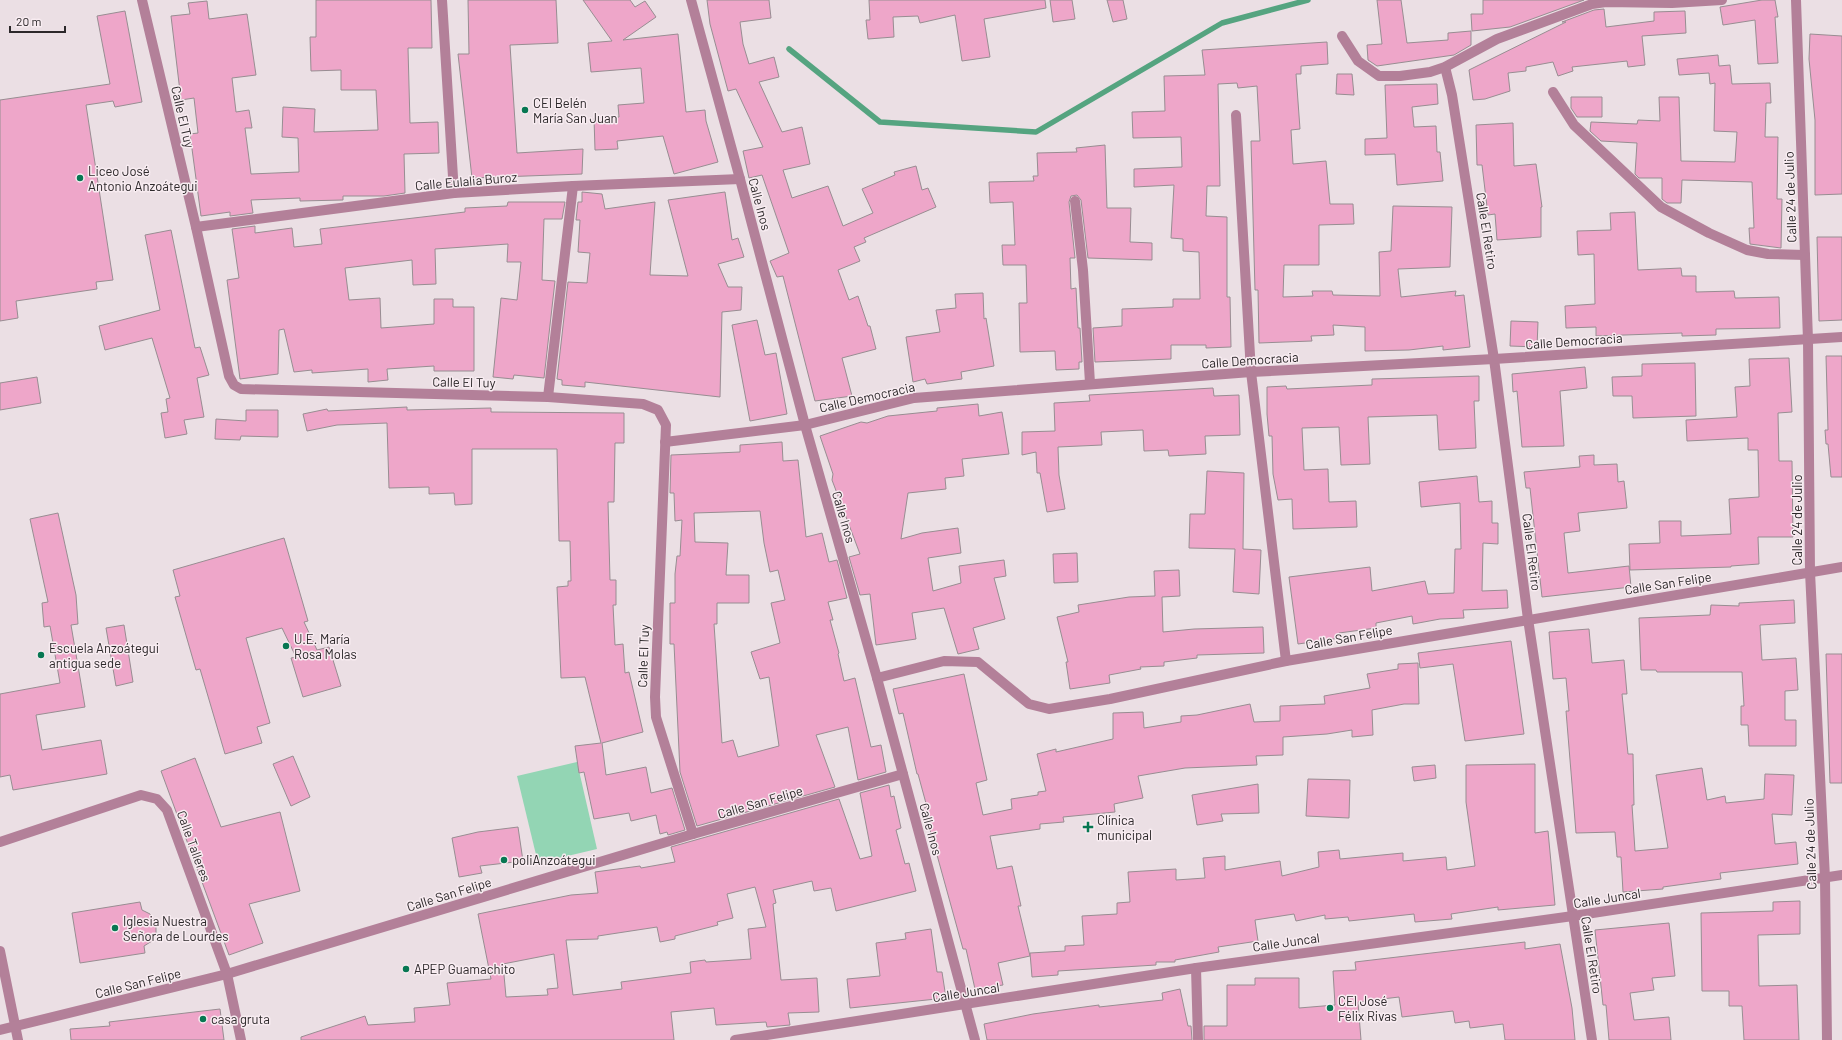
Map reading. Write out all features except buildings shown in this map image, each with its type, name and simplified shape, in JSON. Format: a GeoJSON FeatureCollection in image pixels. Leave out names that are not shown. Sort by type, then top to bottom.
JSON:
{"type":"FeatureCollection","features":[{"type":"Feature","properties":{"kind":"street","name":"Calle El Tuy"},"geometry":{"type":"LineString","coordinates":[[142,0],[196,226],[229,376],[234,386],[241,389],[548,397],[643,404],[658,410],[666,425],[654,697],[656,718],[693,834]]}},
{"type":"Feature","properties":{"kind":"street"},"geometry":{"type":"LineString","coordinates":[[442,0],[454,193]]}},
{"type":"Feature","properties":{"kind":"street","name":"Calle Inos"},"geometry":{"type":"LineString","coordinates":[[690,0],[740,179],[805,425],[877,678],[974,1040]]}},
{"type":"Feature","properties":{"kind":"street"},"geometry":{"type":"LineString","coordinates":[[1342,36],[1358,61],[1379,76],[1430,72],[1444,67],[1497,39],[1592,4],[1606,2],[1672,3],[1722,0]]}},
{"type":"Feature","properties":{"kind":"street","name":"Calle 24 de Julio"},"geometry":{"type":"LineString","coordinates":[[1796,0],[1806,255],[1810,572],[1825,878],[1828,1040]]}},
{"type":"Feature","properties":{"kind":"street","name":"Calle El Retiro"},"geometry":{"type":"LineString","coordinates":[[1444,67],[1452,95],[1494,359],[1528,619],[1592,1040]]}},
{"type":"Feature","properties":{"kind":"street"},"geometry":{"type":"LineString","coordinates":[[1553,92],[1574,125],[1661,207],[1709,233],[1747,250],[1768,254],[1806,255]]}},
{"type":"Feature","properties":{"kind":"street"},"geometry":{"type":"LineString","coordinates":[[1236,115],[1251,372],[1286,661]]}},
{"type":"Feature","properties":{"kind":"street","name":"Calle Eulalia Buroz"},"geometry":{"type":"LineString","coordinates":[[196,226],[454,193],[740,179]]}},
{"type":"Feature","properties":{"kind":"street"},"geometry":{"type":"LineString","coordinates":[[548,397],[573,186]]}},
{"type":"Feature","properties":{"kind":"street"},"geometry":{"type":"LineString","coordinates":[[1075,201],[1083,270],[1090,383]]}},
{"type":"Feature","properties":{"kind":"street","name":"Calle Democracia"},"geometry":{"type":"LineString","coordinates":[[665,442],[805,425],[914,398],[1090,383],[1251,372],[1808,340],[1842,336]]}},
{"type":"Feature","properties":{"kind":"street","name":"Calle San Felipe"},"geometry":{"type":"LineString","coordinates":[[877,678],[944,661],[978,662],[1029,704],[1049,709],[1110,699],[1286,661],[1842,567]]}},
{"type":"Feature","properties":{"kind":"street","name":"Calle San Felipe"},"geometry":{"type":"LineString","coordinates":[[0,1030],[227,974],[693,834],[903,774]]}},
{"type":"Feature","properties":{"kind":"street","name":"Calle Talleres"},"geometry":{"type":"LineString","coordinates":[[0,842],[141,795],[157,799],[167,810],[227,974],[241,1040]]}},
{"type":"Feature","properties":{"kind":"street","name":"Calle Juncal"},"geometry":{"type":"LineString","coordinates":[[735,1040],[964,1006],[1196,968],[1573,916],[1842,875]]}},
{"type":"Feature","properties":{"kind":"street"},"geometry":{"type":"LineString","coordinates":[[0,951],[18,1040]]}},
{"type":"Feature","properties":{"kind":"street"},"geometry":{"type":"LineString","coordinates":[[1196,968],[1198,1040]]}},
{"type":"Feature","properties":{"kind":"green space"},"geometry":{"type":"Polygon","coordinates":[[[577,762],[597,849],[538,863],[517,776],[577,762]]]}},
{"type":"Feature","properties":{"kind":"waterway"},"geometry":{"type":"LineString","coordinates":[[789,49],[880,122],[1036,132],[1222,23],[1308,0]]}},
{"type":"Feature","properties":{"kind":"place","name":"CEI Belén María San Juan"},"geometry":{"type":"Point","coordinates":[525,110]}},
{"type":"Feature","properties":{"kind":"place","name":"Liceo José Antonio Anzoátegui"},"geometry":{"type":"Point","coordinates":[80,178]}},
{"type":"Feature","properties":{"kind":"place","name":"U.E. María Rosa Molas"},"geometry":{"type":"Point","coordinates":[286,646]}},
{"type":"Feature","properties":{"kind":"place","name":"Escuela Anzoátegui antigua sede"},"geometry":{"type":"Point","coordinates":[41,655]}},
{"type":"Feature","properties":{"kind":"place","name":"Clínica municipal"},"geometry":{"type":"Point","coordinates":[1088,827]}},
{"type":"Feature","properties":{"kind":"place","name":"poliAnzoátegui"},"geometry":{"type":"Point","coordinates":[504,860]}},
{"type":"Feature","properties":{"kind":"place","name":"Iglesia Nuestra Señora de Lourdes"},"geometry":{"type":"Point","coordinates":[115,928]}},
{"type":"Feature","properties":{"kind":"place","name":"APEP Guamachito"},"geometry":{"type":"Point","coordinates":[406,969]}},
{"type":"Feature","properties":{"kind":"place","name":"CEI José Félix Rivas"},"geometry":{"type":"Point","coordinates":[1330,1008]}},
{"type":"Feature","properties":{"kind":"place","name":"casa gruta"},"geometry":{"type":"Point","coordinates":[203,1019]}}]}
